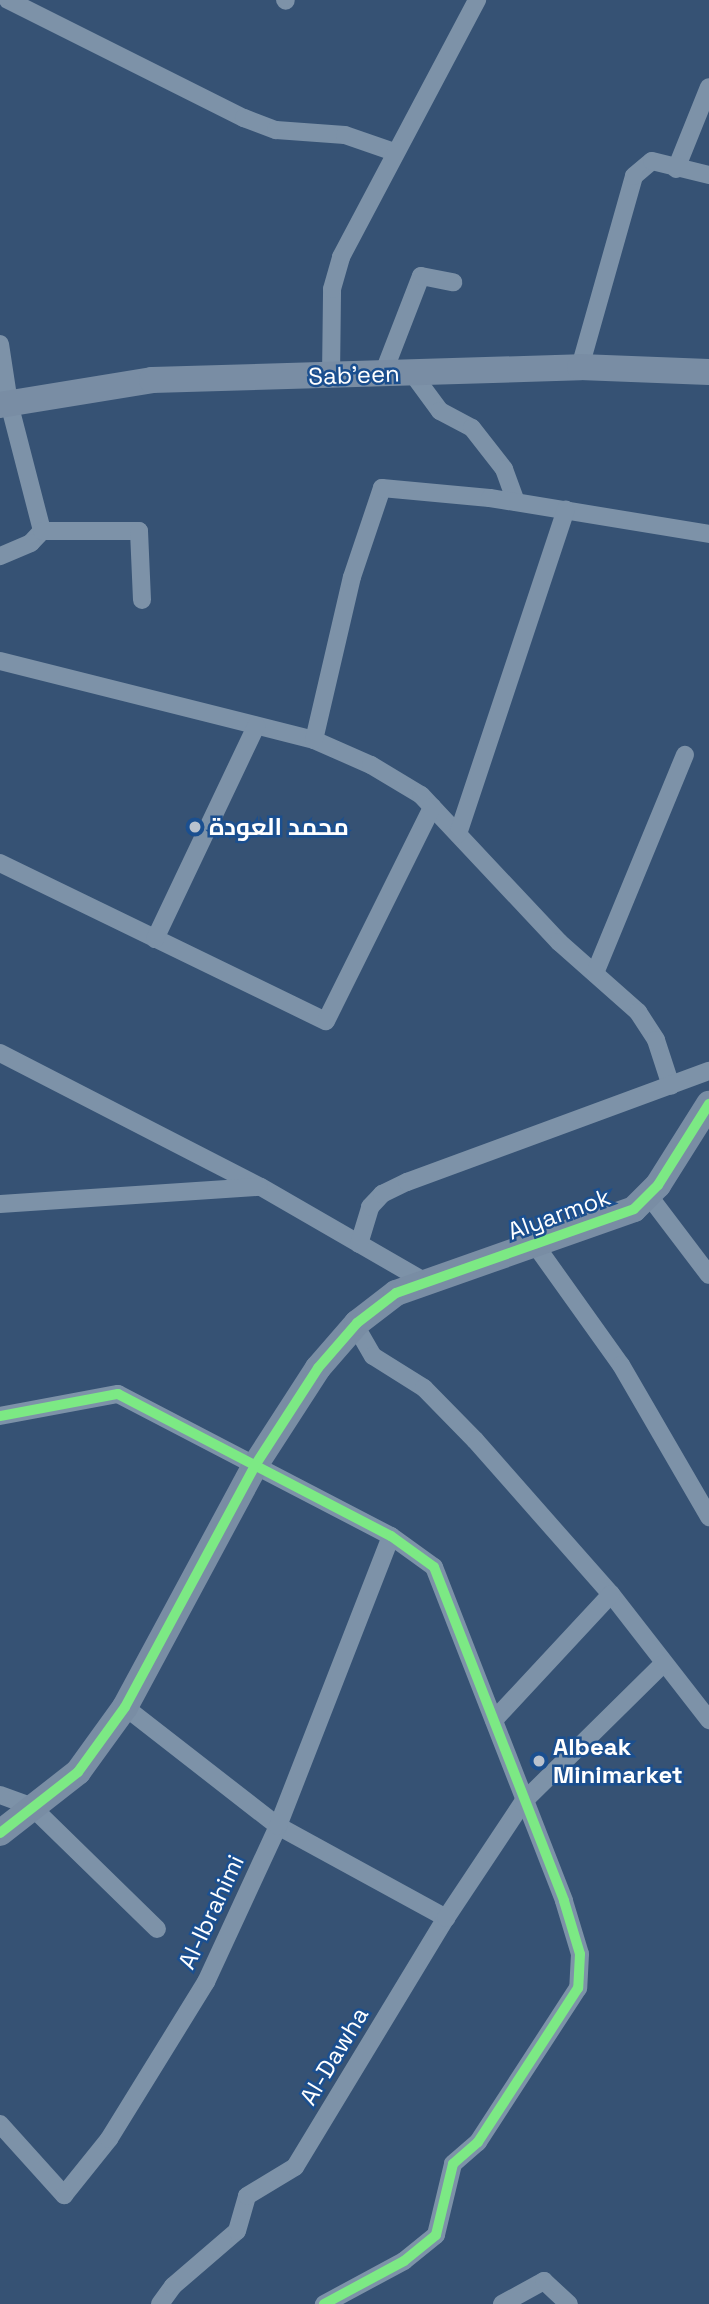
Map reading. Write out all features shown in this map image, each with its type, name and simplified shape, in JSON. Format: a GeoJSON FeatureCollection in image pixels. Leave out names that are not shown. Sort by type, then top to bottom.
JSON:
{"type":"FeatureCollection","features":[{"type":"Feature","properties":{"kind":"street"},"geometry":{"type":"LineString","coordinates":[[8,0],[244,118],[276,130],[345,135],[394,152]]}},
{"type":"Feature","properties":{"kind":"street"},"geometry":{"type":"LineString","coordinates":[[331,376],[335,273],[394,152],[477,0]]}},
{"type":"Feature","properties":{"kind":"street"},"geometry":{"type":"LineString","coordinates":[[676,169],[709,87]]}},
{"type":"Feature","properties":{"kind":"street"},"geometry":{"type":"LineString","coordinates":[[580,367],[634,176],[652,161],[709,175]]}},
{"type":"Feature","properties":{"kind":"street"},"geometry":{"type":"LineString","coordinates":[[383,374],[421,276],[453,282]]}},
{"type":"Feature","properties":{"kind":"street"},"geometry":{"type":"LineString","coordinates":[[0,344],[5,404],[42,531]]}},
{"type":"Feature","properties":{"kind":"street","name":"Sab'een"},"geometry":{"type":"LineString","coordinates":[[5,404],[152,380],[580,367],[709,372]]}},
{"type":"Feature","properties":{"kind":"street"},"geometry":{"type":"LineString","coordinates":[[412,373],[440,411],[472,428],[504,469],[516,502]]}},
{"type":"Feature","properties":{"kind":"street"},"geometry":{"type":"LineString","coordinates":[[314,740],[352,577],[382,488],[516,502],[709,534]]}},
{"type":"Feature","properties":{"kind":"street"},"geometry":{"type":"LineString","coordinates":[[458,834],[566,510]]}},
{"type":"Feature","properties":{"kind":"street"},"geometry":{"type":"LineString","coordinates":[[0,556],[31,543],[42,531],[139,531],[142,600]]}},
{"type":"Feature","properties":{"kind":"street"},"geometry":{"type":"LineString","coordinates":[[0,661],[314,740],[371,765],[432,807],[559,942],[649,1026],[671,1086]]}},
{"type":"Feature","properties":{"kind":"street"},"geometry":{"type":"LineString","coordinates":[[155,939],[256,726]]}},
{"type":"Feature","properties":{"kind":"street"},"geometry":{"type":"LineString","coordinates":[[595,973],[685,755]]}},
{"type":"Feature","properties":{"kind":"street"},"geometry":{"type":"LineString","coordinates":[[0,863],[326,1021],[432,807]]}},
{"type":"Feature","properties":{"kind":"street"},"geometry":{"type":"LineString","coordinates":[[0,1053],[261,1187],[427,1283]]}},
{"type":"Feature","properties":{"kind":"street"},"geometry":{"type":"LineString","coordinates":[[359,1244],[370,1207],[382,1194],[407,1182],[709,1071]]}},
{"type":"Feature","properties":{"kind":"street","name":"Alyarmok"},"geometry":{"type":"LineString","coordinates":[[0,1833],[31,1806],[78,1772],[125,1707],[254,1467],[318,1368],[355,1325],[378,1304],[427,1283],[634,1209],[649,1196],[709,1104]]}},
{"type":"Feature","properties":{"kind":"street"},"geometry":{"type":"LineString","coordinates":[[0,1204],[261,1187]]}},
{"type":"Feature","properties":{"kind":"street"},"geometry":{"type":"LineString","coordinates":[[649,1196],[709,1275]]}},
{"type":"Feature","properties":{"kind":"street"},"geometry":{"type":"LineString","coordinates":[[536,1246],[621,1365],[709,1517]]}},
{"type":"Feature","properties":{"kind":"street"},"geometry":{"type":"LineString","coordinates":[[355,1325],[373,1356],[425,1388],[611,1594],[709,1720]]}},
{"type":"Feature","properties":{"kind":"street"},"geometry":{"type":"LineString","coordinates":[[0,1416],[118,1394],[391,1536],[434,1567],[495,1720],[523,1802],[564,1901],[580,1954],[578,1988],[478,2142],[453,2164],[436,2235],[404,2260],[330,2303]]}},
{"type":"Feature","properties":{"kind":"street","name":"Al-Ibrahimi"},"geometry":{"type":"LineString","coordinates":[[0,2124],[64,2195],[109,2139],[206,1982],[278,1826],[391,1536]]}},
{"type":"Feature","properties":{"kind":"street"},"geometry":{"type":"LineString","coordinates":[[495,1720],[611,1594]]}},
{"type":"Feature","properties":{"kind":"street","name":"Al-Dawha"},"geometry":{"type":"LineString","coordinates":[[160,2304],[173,2286],[237,2231],[247,2196],[295,2167],[446,1918],[523,1802],[663,1664]]}},
{"type":"Feature","properties":{"kind":"street"},"geometry":{"type":"LineString","coordinates":[[125,1707],[278,1826],[446,1918]]}},
{"type":"Feature","properties":{"kind":"street"},"geometry":{"type":"LineString","coordinates":[[0,1796],[31,1806],[157,1929]]}},
{"type":"Feature","properties":{"kind":"street"},"geometry":{"type":"LineString","coordinates":[[502,2304],[544,2281],[569,2304]]}},
{"type":"Feature","properties":{"kind":"cycle path"},"geometry":{"type":"LineString","coordinates":[[0,1833],[78,1772],[125,1707],[254,1467],[318,1368],[357,1323],[396,1293],[634,1209],[658,1185],[709,1104]]}},
{"type":"Feature","properties":{"kind":"cycle path"},"geometry":{"type":"LineString","coordinates":[[0,1416],[118,1394],[391,1536],[434,1567],[564,1901],[580,1954],[578,1988],[478,2142],[453,2164],[436,2235],[404,2261],[324,2304]]}},
{"type":"Feature","properties":{"kind":"place","name":"محمد العودة"},"geometry":{"type":"Point","coordinates":[195,827]}},
{"type":"Feature","properties":{"kind":"place","name":"Albeak Minimarket"},"geometry":{"type":"Point","coordinates":[539,1761]}}]}
